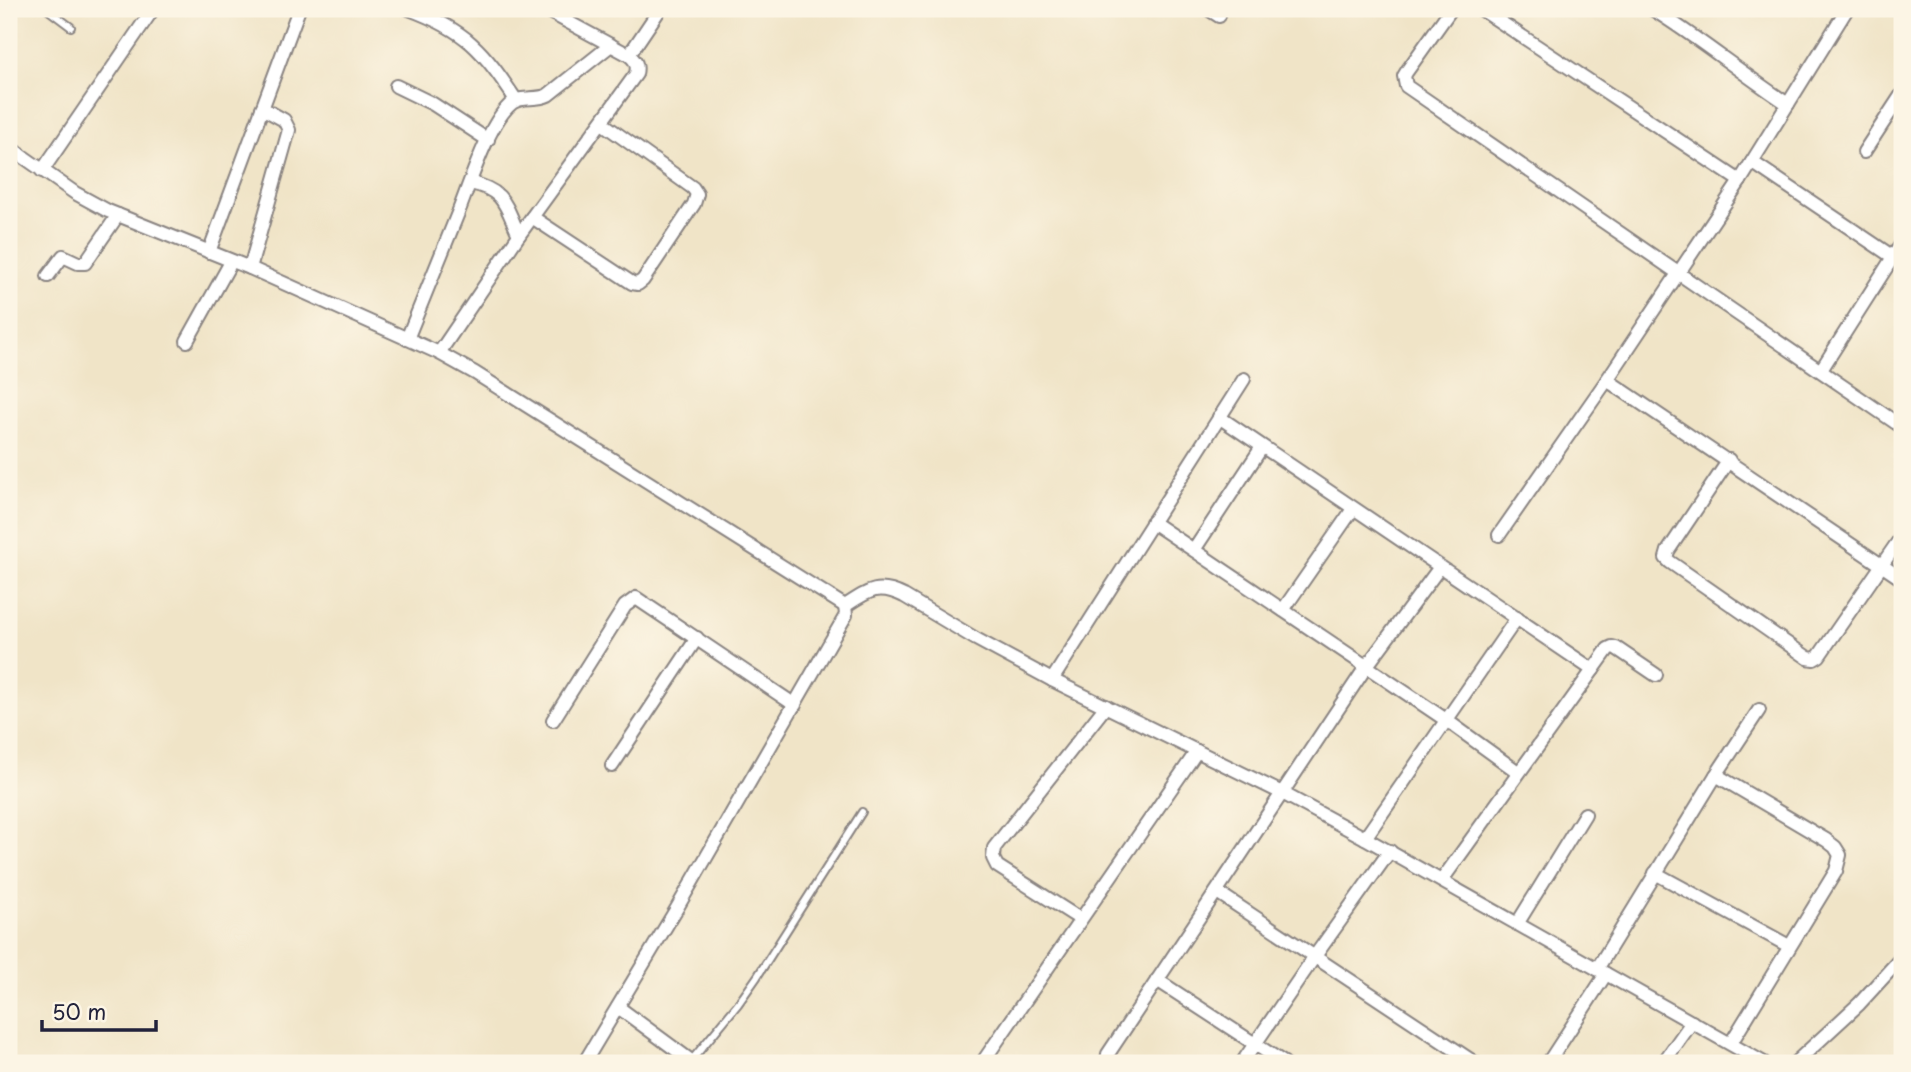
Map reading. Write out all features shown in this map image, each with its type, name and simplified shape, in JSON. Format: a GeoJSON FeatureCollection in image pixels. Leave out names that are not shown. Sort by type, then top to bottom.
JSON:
{"type":"FeatureCollection","features":[{"type":"Feature","properties":{"kind":"street"},"geometry":{"type":"LineString","coordinates":[[42,171],[153,9]]}},
{"type":"Feature","properties":{"kind":"street"},"geometry":{"type":"LineString","coordinates":[[209,252],[299,9]]}},
{"type":"Feature","properties":{"kind":"street"},"geometry":{"type":"LineString","coordinates":[[409,9],[440,21],[477,47],[495,67],[516,100]]}},
{"type":"Feature","properties":{"kind":"street"},"geometry":{"type":"LineString","coordinates":[[439,353],[519,235],[636,74],[638,67],[629,55],[544,9]]}},
{"type":"Feature","properties":{"kind":"street"},"geometry":{"type":"LineString","coordinates":[[629,55],[660,9]]}},
{"type":"Feature","properties":{"kind":"street"},"geometry":{"type":"LineString","coordinates":[[1451,9],[1404,76],[1406,86],[1902,427]]}},
{"type":"Feature","properties":{"kind":"street"},"geometry":{"type":"LineString","coordinates":[[1481,9],[1740,181]]}},
{"type":"Feature","properties":{"kind":"street"},"geometry":{"type":"LineString","coordinates":[[1652,9],[1689,32],[1787,104]]}},
{"type":"Feature","properties":{"kind":"street"},"geometry":{"type":"LineString","coordinates":[[1499,535],[1740,181],[1847,9]]}},
{"type":"Feature","properties":{"kind":"street"},"geometry":{"type":"LineString","coordinates":[[407,338],[488,140],[504,112],[516,100],[540,99],[548,95],[611,46]]}},
{"type":"Feature","properties":{"kind":"street"},"geometry":{"type":"LineString","coordinates":[[396,86],[433,104],[488,140]]}},
{"type":"Feature","properties":{"kind":"street"},"geometry":{"type":"LineString","coordinates":[[1864,152],[1902,94]]}},
{"type":"Feature","properties":{"kind":"street"},"geometry":{"type":"LineString","coordinates":[[250,268],[289,130],[284,120],[262,108]]}},
{"type":"Feature","properties":{"kind":"street"},"geometry":{"type":"LineString","coordinates":[[532,218],[632,283],[643,281],[694,204],[697,194],[693,188],[602,123]]}},
{"type":"Feature","properties":{"kind":"street"},"geometry":{"type":"LineString","coordinates":[[9,155],[18,153],[75,193],[118,215],[250,268],[439,353],[845,606]]}},
{"type":"Feature","properties":{"kind":"street"},"geometry":{"type":"LineString","coordinates":[[1752,162],[1893,257]]}},
{"type":"Feature","properties":{"kind":"street"},"geometry":{"type":"LineString","coordinates":[[470,183],[485,186],[498,193],[519,235]]}},
{"type":"Feature","properties":{"kind":"street"},"geometry":{"type":"LineString","coordinates":[[48,276],[64,256],[78,264],[85,263],[118,215]]}},
{"type":"Feature","properties":{"kind":"street"},"geometry":{"type":"LineString","coordinates":[[1821,370],[1902,243]]}},
{"type":"Feature","properties":{"kind":"street"},"geometry":{"type":"LineString","coordinates":[[187,341],[231,261]]}},
{"type":"Feature","properties":{"kind":"street"},"geometry":{"type":"LineString","coordinates":[[1052,680],[1244,379]]}},
{"type":"Feature","properties":{"kind":"street"},"geometry":{"type":"LineString","coordinates":[[1607,380],[1902,579]]}},
{"type":"Feature","properties":{"kind":"street"},"geometry":{"type":"LineString","coordinates":[[1219,417],[1593,670]]}},
{"type":"Feature","properties":{"kind":"street"},"geometry":{"type":"LineString","coordinates":[[1194,550],[1262,447]]}},
{"type":"Feature","properties":{"kind":"street"},"geometry":{"type":"LineString","coordinates":[[1729,460],[1668,551],[1666,558],[1808,658],[1819,656],[1902,536]]}},
{"type":"Feature","properties":{"kind":"street"},"geometry":{"type":"LineString","coordinates":[[1283,610],[1353,509]]}},
{"type":"Feature","properties":{"kind":"street"},"geometry":{"type":"LineString","coordinates":[[1152,522],[1446,720],[1518,772]]}},
{"type":"Feature","properties":{"kind":"street"},"geometry":{"type":"LineString","coordinates":[[1110,1063],[1107,1060],[1108,1054],[1157,980],[1284,794],[1366,667],[1440,567]]}},
{"type":"Feature","properties":{"kind":"street"},"geometry":{"type":"LineString","coordinates":[[845,606],[867,592],[892,590],[1052,680],[1284,794],[1390,851],[1764,1063]]}},
{"type":"Feature","properties":{"kind":"street"},"geometry":{"type":"LineString","coordinates":[[554,720],[631,600],[636,598],[794,705]]}},
{"type":"Feature","properties":{"kind":"street"},"geometry":{"type":"LineString","coordinates":[[584,1063],[846,615],[845,606]]}},
{"type":"Feature","properties":{"kind":"street"},"geometry":{"type":"LineString","coordinates":[[1365,838],[1517,618]]}},
{"type":"Feature","properties":{"kind":"street"},"geometry":{"type":"LineString","coordinates":[[612,766],[696,638]]}},
{"type":"Feature","properties":{"kind":"street"},"geometry":{"type":"LineString","coordinates":[[1442,880],[1608,649],[1612,647],[1656,675]]}},
{"type":"Feature","properties":{"kind":"street"},"geometry":{"type":"LineString","coordinates":[[1080,919],[998,866],[993,858],[994,848],[1106,706]]}},
{"type":"Feature","properties":{"kind":"street"},"geometry":{"type":"LineString","coordinates":[[1548,1063],[1602,972],[1655,873],[1759,710]]}},
{"type":"Feature","properties":{"kind":"street"},"geometry":{"type":"LineString","coordinates":[[982,1063],[1197,751]]}},
{"type":"Feature","properties":{"kind":"street"},"geometry":{"type":"LineString","coordinates":[[1716,775],[1826,840],[1840,855],[1836,871],[1731,1043]]}},
{"type":"Feature","properties":{"kind":"street"},"geometry":{"type":"LineString","coordinates":[[1517,924],[1585,814]]}},
{"type":"Feature","properties":{"kind":"street"},"geometry":{"type":"LineString","coordinates":[[1242,1063],[1390,851]]}},
{"type":"Feature","properties":{"kind":"street"},"geometry":{"type":"LineString","coordinates":[[1655,873],[1789,946]]}},
{"type":"Feature","properties":{"kind":"street"},"geometry":{"type":"LineString","coordinates":[[1217,892],[1475,1063]]}},
{"type":"Feature","properties":{"kind":"street"},"geometry":{"type":"LineString","coordinates":[[1796,1063],[1859,1004],[1902,957]]}},
{"type":"Feature","properties":{"kind":"street"},"geometry":{"type":"LineString","coordinates":[[1157,980],[1284,1063]]}},
{"type":"Feature","properties":{"kind":"street"},"geometry":{"type":"LineString","coordinates":[[618,1007],[692,1062]]}},
{"type":"Feature","properties":{"kind":"street"},"geometry":{"type":"LineString","coordinates":[[1663,1063],[1692,1022]]}},
{"type":"Feature","properties":{"kind":"lane"},"geometry":{"type":"LineString","coordinates":[[47,9],[71,27]]}},
{"type":"Feature","properties":{"kind":"lane"},"geometry":{"type":"LineString","coordinates":[[692,1062],[751,986],[862,812]]}}]}
